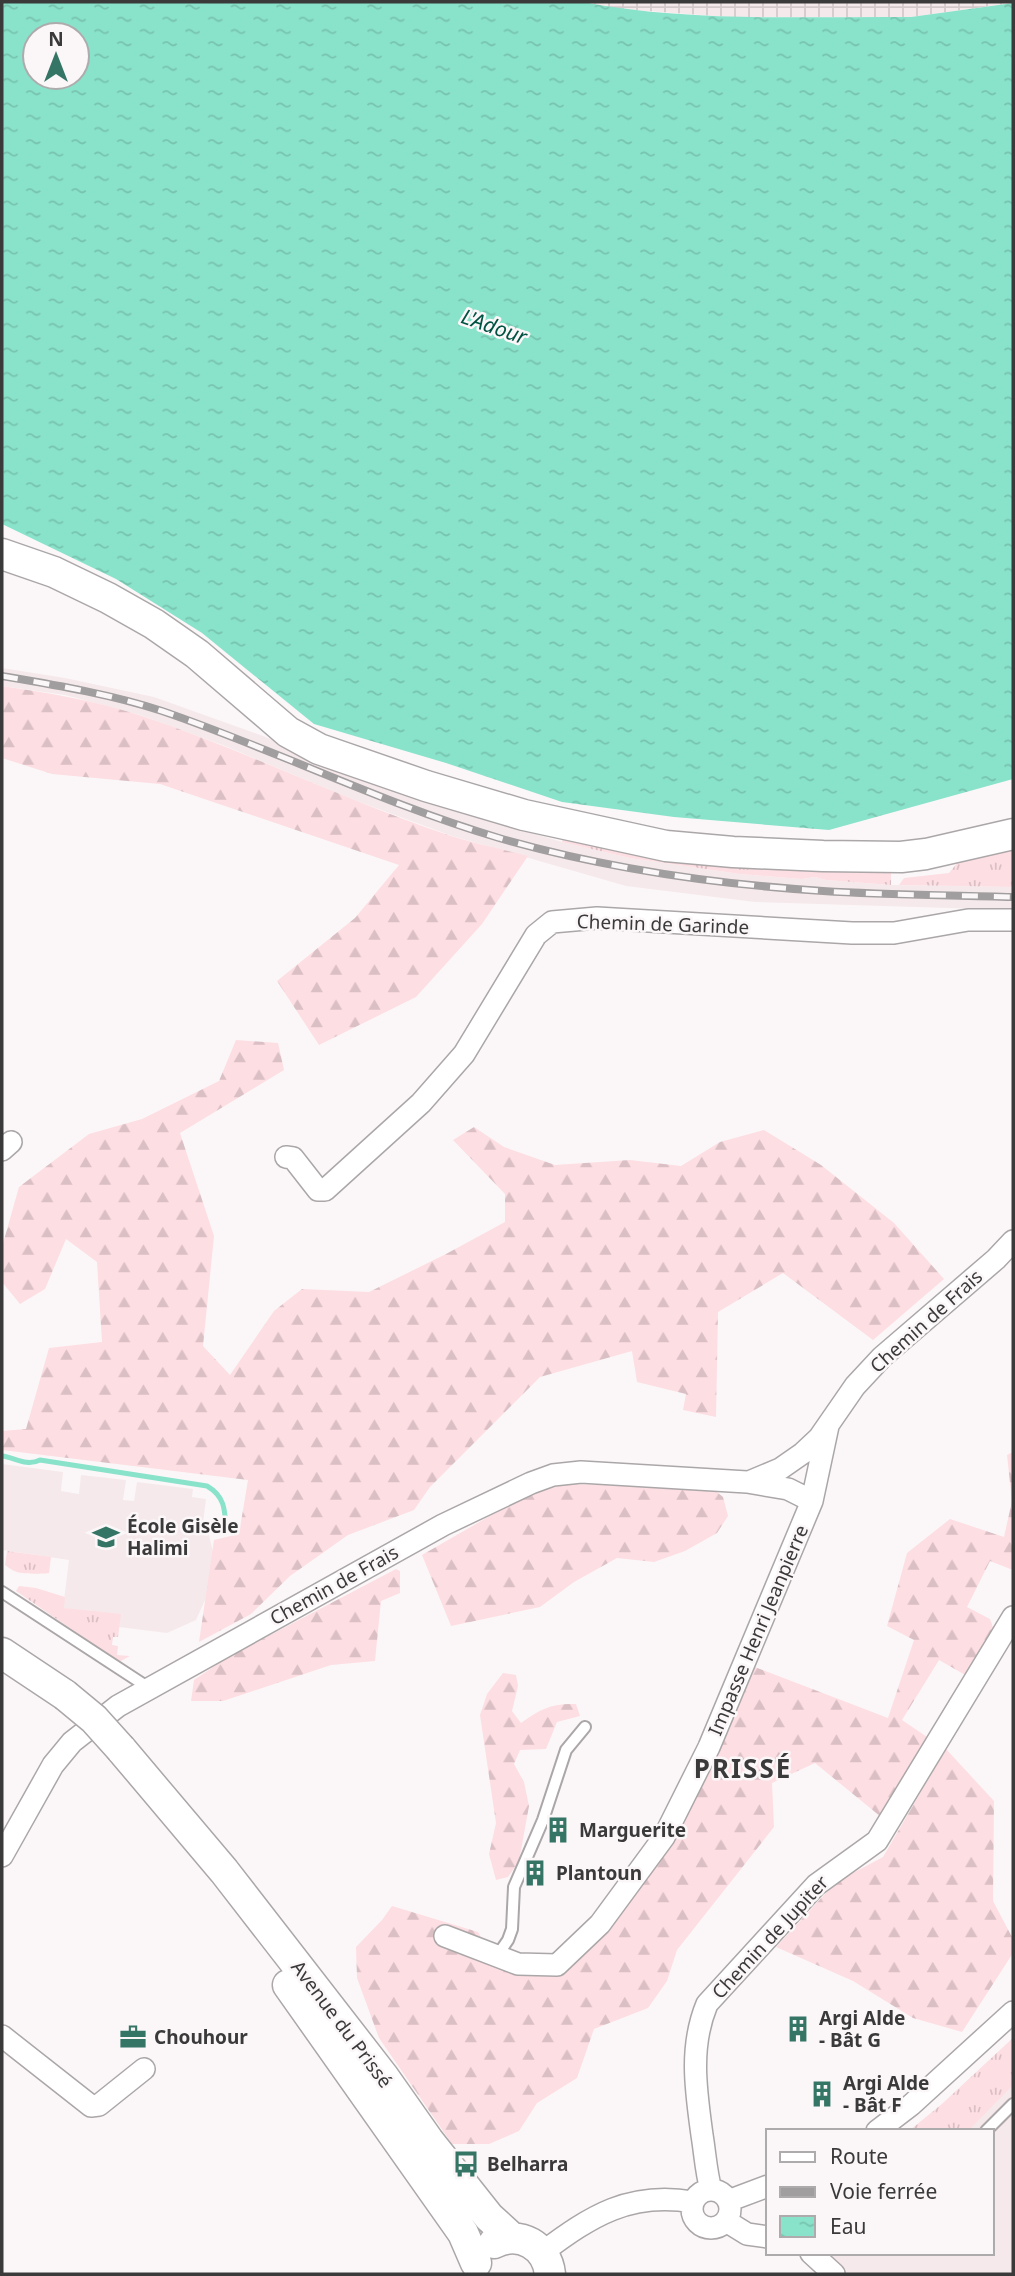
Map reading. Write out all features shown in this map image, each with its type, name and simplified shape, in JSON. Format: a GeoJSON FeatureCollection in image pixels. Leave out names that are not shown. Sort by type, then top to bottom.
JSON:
{"type":"FeatureCollection","features":[{"type":"Feature","properties":{"kind":"main road"},"geometry":{"type":"LineString","coordinates":[[2,554],[54,572],[154,624],[198,654],[288,732],[319,749],[426,786],[524,815],[666,846],[823,856],[901,857],[1013,834]]}},
{"type":"Feature","properties":{"kind":"main road","name":"Avenue du Prissé"},"geometry":{"type":"LineString","coordinates":[[2,1653],[65,1695],[94,1719],[121,1749],[224,1871],[482,2208],[512,2238],[529,2242],[546,2263]]}},
{"type":"Feature","properties":{"kind":"main road","name":"Avenue du Prissé"},"geometry":{"type":"LineString","coordinates":[[171,1810],[324,2036],[463,2234],[475,2269]]}},
{"type":"Feature","properties":{"kind":"main road"},"geometry":{"type":"LineString","coordinates":[[475,2269],[490,2245],[500,2239],[512,2238]]}},
{"type":"Feature","properties":{"kind":"street","name":"Chemin de Garinde"},"geometry":{"type":"LineString","coordinates":[[286,1157],[293,1158],[318,1190],[325,1190],[421,1104],[464,1054],[536,935],[552,922],[597,918],[894,933],[968,920],[1013,920]]}},
{"type":"Feature","properties":{"kind":"street","name":"Chemin de Frais"},"geometry":{"type":"LineString","coordinates":[[747,1482],[780,1469],[803,1453],[828,1426],[855,1386],[883,1357],[996,1259],[1013,1241]]}},
{"type":"Feature","properties":{"kind":"street","name":"Impasse Henri Jeanpierre"},"geometry":{"type":"LineString","coordinates":[[445,1936],[518,1964],[557,1965],[600,1924],[664,1837],[709,1747],[812,1501],[828,1426]]}},
{"type":"Feature","properties":{"kind":"street","name":"Chemin de Frais"},"geometry":{"type":"LineString","coordinates":[[2,1856],[53,1765],[72,1742],[118,1706],[443,1525],[542,1479],[581,1472],[747,1482],[788,1489],[812,1501]]}},
{"type":"Feature","properties":{"kind":"street","name":"Chemin de Jupiter"},"geometry":{"type":"LineString","coordinates":[[722,2204],[699,2110],[694,2061],[702,2015],[707,2004],[816,1885],[877,1841],[1013,1617]]}},
{"type":"Feature","properties":{"kind":"street"},"geometry":{"type":"LineString","coordinates":[[879,2129],[936,2083],[1013,2012]]}},
{"type":"Feature","properties":{"kind":"street"},"geometry":{"type":"LineString","coordinates":[[2,2036],[91,2106],[99,2105],[144,2069]]}},
{"type":"Feature","properties":{"kind":"street"},"geometry":{"type":"LineString","coordinates":[[766,2187],[722,2204],[713,2228],[700,2224],[692,2214],[693,2202],[698,2194],[722,2204],[747,2234],[766,2237]]}},
{"type":"Feature","properties":{"kind":"street"},"geometry":{"type":"LineString","coordinates":[[546,2263],[598,2216],[628,2203],[659,2198],[693,2202]]}},
{"type":"Feature","properties":{"kind":"street"},"geometry":{"type":"LineString","coordinates":[[813,2255],[834,2274]]}},
{"type":"Feature","properties":{"kind":"lane"},"geometry":{"type":"LineString","coordinates":[[2,1592],[149,1688]]}},
{"type":"Feature","properties":{"kind":"lane"},"geometry":{"type":"LineString","coordinates":[[497,1956],[512,1929],[514,1887],[543,1820],[566,1750],[585,1727]]}},
{"type":"Feature","properties":{"kind":"lane"},"geometry":{"type":"LineString","coordinates":[[988,2129],[1013,2104]]}},
{"type":"Feature","properties":{"kind":"shaded area"},"geometry":{"type":"Polygon","coordinates":[[[583,2],[1013,3],[911,17],[728,17],[619,9],[583,2]]]}},
{"type":"Feature","properties":{"kind":"shaded area"},"geometry":{"type":"Polygon","coordinates":[[[2,668],[154,697],[263,736],[424,801],[562,842],[630,858],[740,874],[802,879],[815,877],[891,885],[1013,887],[1013,910],[755,902],[626,886],[452,836],[140,715],[65,695],[2,686],[2,668]]]}},
{"type":"Feature","properties":{"kind":"shaded area","name":"École Gisèle Halimi"},"geometry":{"type":"Polygon","coordinates":[[[2,1464],[63,1472],[61,1491],[79,1494],[81,1475],[126,1480],[123,1500],[134,1501],[137,1482],[193,1489],[192,1497],[206,1499],[203,1523],[206,1523],[215,1560],[210,1589],[196,1620],[167,1633],[119,1627],[120,1614],[63,1608],[69,1560],[2,1550],[2,1464]]]}},
{"type":"Feature","properties":{"kind":"shaded area"},"geometry":{"type":"Polygon","coordinates":[[[1013,2038],[1013,2274],[847,2274],[831,2255],[994,2255],[994,2129],[911,2129],[1013,2038]]]}},
{"type":"Feature","properties":{"kind":"green space"},"geometry":{"type":"Polygon","coordinates":[[[2,686],[90,702],[142,716],[412,822],[460,839],[528,856],[482,924],[416,997],[319,1045],[277,981],[355,918],[399,865],[160,784],[52,774],[2,758],[2,686]]]}},
{"type":"Feature","properties":{"kind":"green space"},"geometry":{"type":"Polygon","coordinates":[[[564,835],[891,867],[891,885],[815,877],[802,879],[740,874],[630,858],[562,842],[564,835]]]}},
{"type":"Feature","properties":{"kind":"green space"},"geometry":{"type":"Polygon","coordinates":[[[1013,847],[1013,887],[899,885],[904,878],[949,873],[958,862],[1013,847]]]}},
{"type":"Feature","properties":{"kind":"green space"},"geometry":{"type":"Polygon","coordinates":[[[236,1040],[278,1043],[284,1070],[180,1133],[214,1236],[203,1346],[230,1375],[274,1311],[302,1289],[369,1292],[505,1222],[505,1194],[453,1140],[474,1127],[504,1147],[555,1165],[630,1160],[681,1166],[720,1142],[764,1130],[821,1165],[894,1223],[944,1279],[873,1340],[783,1273],[718,1312],[716,1417],[683,1410],[686,1394],[637,1382],[632,1351],[540,1377],[430,1487],[414,1510],[348,1535],[290,1576],[251,1614],[199,1642],[214,1540],[239,1534],[248,1480],[2,1450],[2,1431],[26,1429],[49,1348],[102,1342],[97,1262],[66,1239],[45,1289],[20,1304],[2,1282],[2,1247],[19,1187],[89,1134],[142,1119],[219,1081],[236,1040]]]}},
{"type":"Feature","properties":{"kind":"green space"},"geometry":{"type":"Polygon","coordinates":[[[1013,1452],[1013,1570],[990,1561],[967,1607],[990,1619],[996,1636],[967,1676],[939,1660],[902,1720],[933,1741],[886,1821],[815,1763],[772,1783],[774,1827],[677,1950],[667,1981],[648,2008],[594,2029],[577,2078],[537,2103],[519,2131],[489,2144],[452,2144],[379,2038],[357,1978],[356,1947],[392,1906],[478,1932],[497,1964],[531,1974],[607,1929],[752,1666],[888,1718],[914,1640],[887,1626],[907,1553],[950,1519],[1004,1537],[1012,1501],[1007,1455],[1013,1452]]]}},
{"type":"Feature","properties":{"kind":"green space"},"geometry":{"type":"Polygon","coordinates":[[[568,1484],[712,1488],[723,1497],[728,1516],[717,1533],[685,1551],[654,1562],[617,1558],[574,1582],[540,1607],[451,1626],[422,1555],[528,1494],[568,1484]]]}},
{"type":"Feature","properties":{"kind":"green space"},"geometry":{"type":"Polygon","coordinates":[[[7,1551],[51,1557],[49,1573],[12,1570],[5,1565],[7,1551]]]}},
{"type":"Feature","properties":{"kind":"green space"},"geometry":{"type":"Polygon","coordinates":[[[396,1569],[400,1571],[400,1593],[381,1601],[375,1661],[331,1665],[223,1701],[191,1701],[194,1680],[228,1657],[396,1569]]]}},
{"type":"Feature","properties":{"kind":"green space"},"geometry":{"type":"Polygon","coordinates":[[[19,1586],[65,1597],[64,1608],[121,1614],[118,1637],[113,1637],[112,1645],[118,1646],[117,1655],[130,1656],[119,1662],[16,1591],[19,1586]]]}},
{"type":"Feature","properties":{"kind":"green space"},"geometry":{"type":"Polygon","coordinates":[[[503,1673],[516,1675],[518,1686],[512,1711],[521,1723],[540,1711],[560,1705],[576,1704],[580,1716],[557,1722],[546,1749],[520,1750],[514,1764],[524,1782],[529,1806],[519,1861],[508,1877],[496,1880],[489,1854],[496,1823],[480,1715],[487,1694],[503,1673]]]}},
{"type":"Feature","properties":{"kind":"green space"},"geometry":{"type":"Polygon","coordinates":[[[946,1749],[994,1801],[993,1901],[1013,1939],[1013,1953],[962,2032],[913,2018],[853,1981],[776,1947],[836,1882],[883,1857],[946,1749]]]}},
{"type":"Feature","properties":{"kind":"green space"},"geometry":{"type":"Polygon","coordinates":[[[1013,2038],[1013,2085],[970,2129],[911,2129],[1013,2038]]]}},
{"type":"Feature","properties":{"kind":"water","name":"L'Adour"},"geometry":{"type":"Polygon","coordinates":[[[2,2],[583,2],[658,12],[734,17],[911,17],[1013,3],[1013,779],[829,830],[674,817],[562,802],[446,763],[314,724],[202,633],[116,579],[2,524],[2,2]]]}},
{"type":"Feature","properties":{"kind":"waterway"},"geometry":{"type":"LineString","coordinates":[[2,1456],[25,1462],[40,1460],[207,1486],[221,1500],[226,1532]]}},
{"type":"Feature","properties":{"kind":"railway"},"geometry":{"type":"LineString","coordinates":[[2,676],[102,695],[162,711],[456,824],[578,858],[659,873],[782,888],[1013,897]]}},
{"type":"Feature","properties":{"kind":"place","name":"École Gisèle Halimi"},"geometry":{"type":"Point","coordinates":[106,1537]}},
{"type":"Feature","properties":{"kind":"place","name":"Marguerite"},"geometry":{"type":"Point","coordinates":[558,1830]}},
{"type":"Feature","properties":{"kind":"place","name":"Plantoun"},"geometry":{"type":"Point","coordinates":[535,1873]}},
{"type":"Feature","properties":{"kind":"place","name":"Argi Alde - Bât G"},"geometry":{"type":"Point","coordinates":[798,2029]}},
{"type":"Feature","properties":{"kind":"place","name":"Chouhour"},"geometry":{"type":"Point","coordinates":[133,2037]}},
{"type":"Feature","properties":{"kind":"place","name":"Argi Alde - Bât F"},"geometry":{"type":"Point","coordinates":[822,2094]}},
{"type":"Feature","properties":{"kind":"place","name":"Belharra"},"geometry":{"type":"Point","coordinates":[466,2164]}},
{"type":"Feature","properties":{"kind":"district","name":"PRISSÉ"},"geometry":{"type":"Point","coordinates":[743,1769]}}]}
